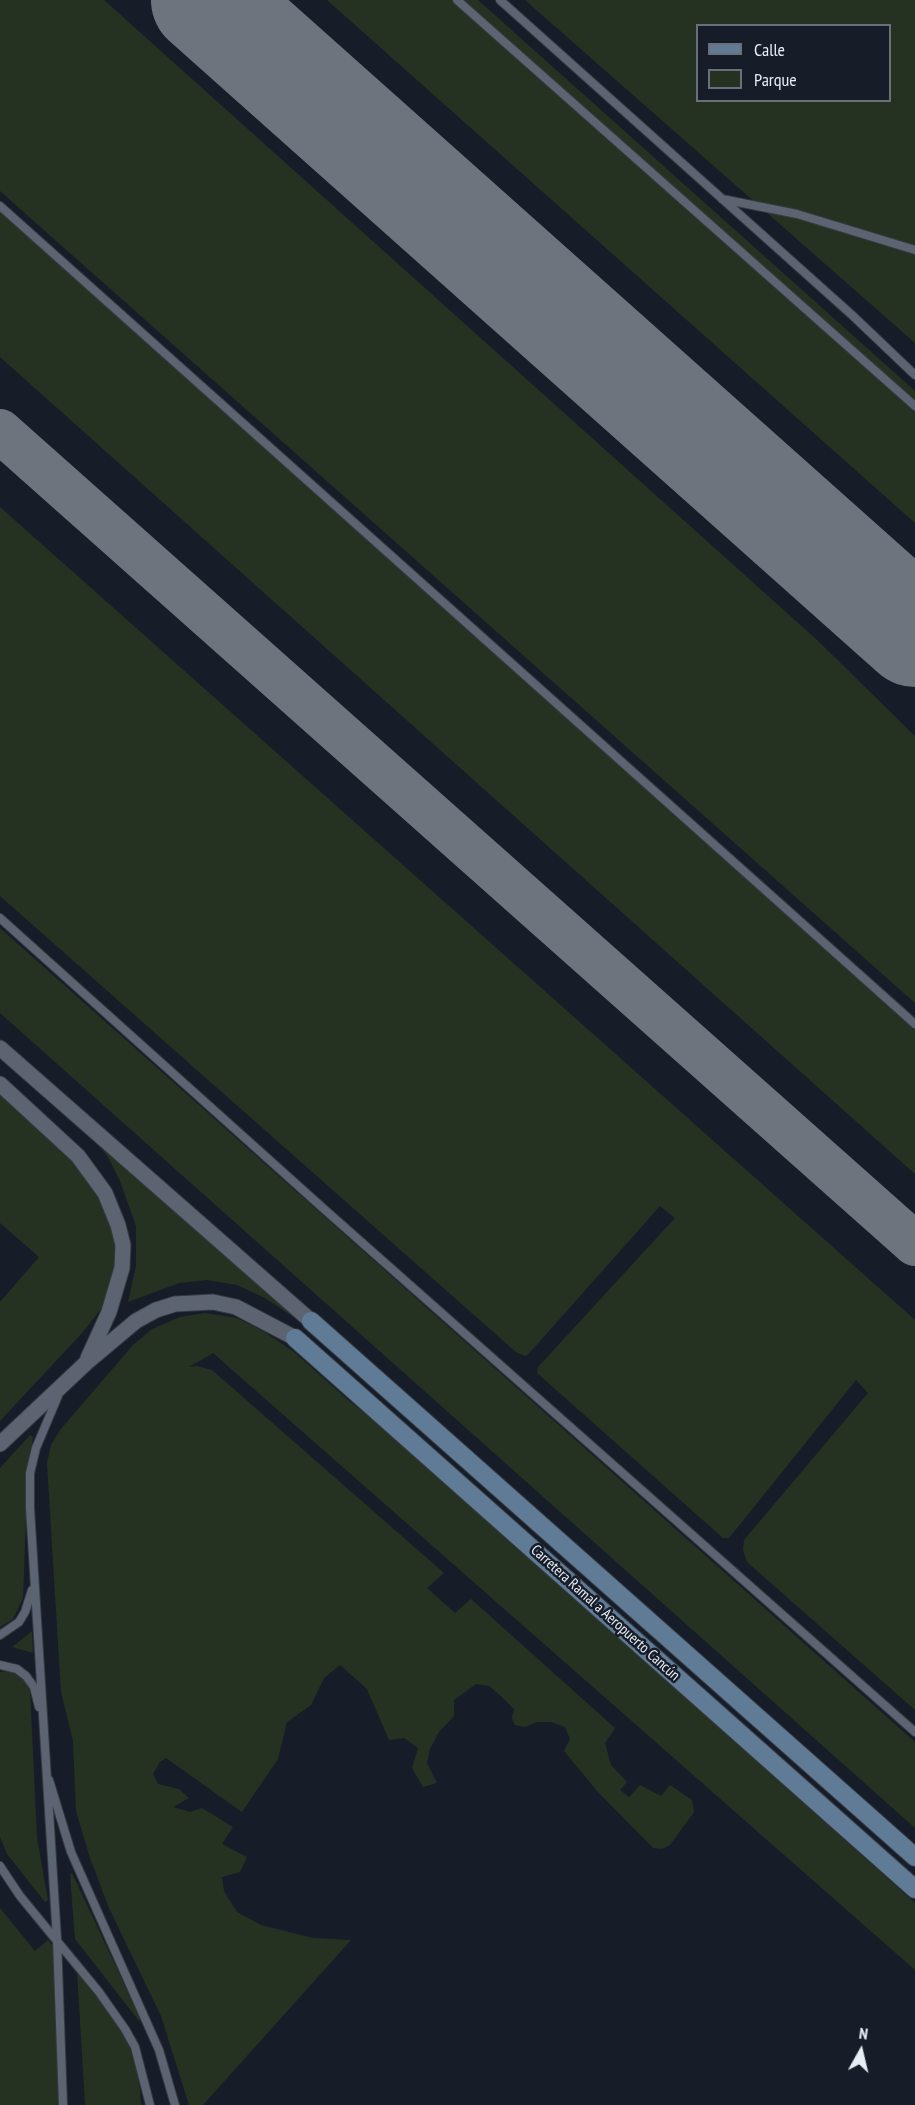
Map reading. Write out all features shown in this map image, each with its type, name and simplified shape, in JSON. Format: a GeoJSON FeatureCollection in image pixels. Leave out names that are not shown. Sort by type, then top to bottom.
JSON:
{"type":"FeatureCollection","features":[{"type":"Feature","properties":{"kind":"main road","name":"Carretera Ramal a Aeropuerto Cancún"},"geometry":{"type":"LineString","coordinates":[[311,1321],[915,1857]]}},
{"type":"Feature","properties":{"kind":"main road","name":"Carretera Ramal a Aeropuerto Cancún"},"geometry":{"type":"LineString","coordinates":[[295,1338],[915,1889]]}},
{"type":"Feature","properties":{"kind":"street"},"geometry":{"type":"LineString","coordinates":[[0,1048],[311,1321]]}},
{"type":"Feature","properties":{"kind":"street"},"geometry":{"type":"LineString","coordinates":[[0,1084],[78,1156],[105,1193],[118,1225],[123,1245],[122,1268],[109,1312],[86,1363]]}},
{"type":"Feature","properties":{"kind":"street"},"geometry":{"type":"LineString","coordinates":[[0,1444],[86,1363],[136,1321],[156,1310],[175,1304],[213,1302],[236,1307],[295,1338]]}},
{"type":"Feature","properties":{"kind":"lane"},"geometry":{"type":"LineString","coordinates":[[457,0],[915,406]]}},
{"type":"Feature","properties":{"kind":"lane"},"geometry":{"type":"LineString","coordinates":[[500,0],[915,375]]}},
{"type":"Feature","properties":{"kind":"lane"},"geometry":{"type":"LineString","coordinates":[[721,199],[797,214],[915,250]]}},
{"type":"Feature","properties":{"kind":"lane"},"geometry":{"type":"LineString","coordinates":[[0,206],[915,1024]]}},
{"type":"Feature","properties":{"kind":"lane"},"geometry":{"type":"LineString","coordinates":[[0,918],[324,1209],[915,1732]]}},
{"type":"Feature","properties":{"kind":"lane"},"geometry":{"type":"LineString","coordinates":[[63,1386],[43,1426],[30,1473],[34,1586],[57,1940],[63,2105]]}},
{"type":"Feature","properties":{"kind":"lane"},"geometry":{"type":"LineString","coordinates":[[0,1635],[19,1622],[26,1612],[34,1586]]}},
{"type":"Feature","properties":{"kind":"lane"},"geometry":{"type":"LineString","coordinates":[[0,1665],[17,1669],[34,1687],[45,1732]]}},
{"type":"Feature","properties":{"kind":"lane"},"geometry":{"type":"LineString","coordinates":[[45,1766],[71,1852],[159,2050],[176,2105]]}},
{"type":"Feature","properties":{"kind":"lane"},"geometry":{"type":"LineString","coordinates":[[0,1866],[20,1896],[57,1940],[124,2029],[135,2047],[150,2105]]}},
{"type":"Feature","properties":{"kind":"green space"},"geometry":{"type":"Polygon","coordinates":[[[0,0],[104,0],[816,639],[915,736],[915,1003],[0,191],[0,0]]]}},
{"type":"Feature","properties":{"kind":"green space"},"geometry":{"type":"Polygon","coordinates":[[[327,0],[478,0],[915,391],[915,523],[327,0]]]}},
{"type":"Feature","properties":{"kind":"green space"},"geometry":{"type":"Polygon","coordinates":[[[525,0],[915,0],[915,343],[525,0]]]}},
{"type":"Feature","properties":{"kind":"green space"},"geometry":{"type":"Polygon","coordinates":[[[0,212],[915,1026],[915,1174],[0,357],[0,212]]]}},
{"type":"Feature","properties":{"kind":"green space"},"geometry":{"type":"Polygon","coordinates":[[[0,507],[915,1320],[915,1710],[747,1562],[743,1550],[744,1540],[868,1393],[856,1380],[729,1538],[723,1538],[537,1373],[538,1367],[675,1218],[660,1206],[533,1349],[526,1356],[517,1353],[0,896],[0,507]]]}},
{"type":"Feature","properties":{"kind":"green space"},"geometry":{"type":"Polygon","coordinates":[[[0,928],[915,1742],[915,1828],[0,1013],[0,928]]]}},
{"type":"Feature","properties":{"kind":"green space"},"geometry":{"type":"Polygon","coordinates":[[[0,1093],[75,1158],[97,1188],[120,1250],[104,1305],[83,1332],[0,1421],[0,1302],[39,1257],[0,1223],[0,1093]]]}},
{"type":"Feature","properties":{"kind":"green space"},"geometry":{"type":"Polygon","coordinates":[[[87,1131],[306,1325],[265,1298],[237,1285],[207,1280],[179,1283],[128,1302],[136,1266],[136,1226],[120,1181],[108,1157],[87,1131]]]}},
{"type":"Feature","properties":{"kind":"green space"},"geometry":{"type":"Polygon","coordinates":[[[205,1313],[237,1318],[263,1331],[294,1352],[348,1400],[394,1436],[915,1903],[915,1970],[213,1353],[189,1367],[197,1366],[212,1370],[444,1573],[427,1588],[455,1613],[471,1599],[615,1728],[605,1743],[611,1765],[627,1782],[620,1790],[629,1797],[640,1785],[661,1796],[670,1785],[692,1800],[694,1812],[670,1845],[662,1849],[653,1848],[598,1792],[564,1751],[570,1739],[565,1727],[551,1722],[537,1722],[525,1727],[515,1725],[512,1718],[514,1709],[489,1686],[476,1684],[454,1700],[454,1716],[439,1732],[430,1749],[427,1763],[437,1783],[423,1787],[412,1768],[418,1748],[404,1738],[389,1740],[367,1689],[340,1665],[324,1678],[311,1705],[287,1722],[278,1759],[242,1812],[166,1758],[160,1762],[153,1774],[158,1784],[179,1789],[189,1798],[173,1807],[190,1812],[202,1808],[233,1827],[222,1844],[247,1857],[240,1872],[222,1877],[224,1891],[237,1912],[261,1925],[313,1938],[351,1940],[203,2105],[189,2105],[161,2016],[109,1908],[90,1858],[76,1811],[73,1741],[61,1692],[47,1463],[51,1445],[60,1430],[133,1345],[152,1329],[180,1317],[205,1313]]]}},
{"type":"Feature","properties":{"kind":"green space"},"geometry":{"type":"Polygon","coordinates":[[[30,1435],[33,1437],[28,1466],[23,1598],[13,1619],[0,1627],[0,1468],[30,1435]]]}},
{"type":"Feature","properties":{"kind":"green space"},"geometry":{"type":"Polygon","coordinates":[[[32,1631],[33,1653],[12,1647],[25,1637],[32,1631]]]}},
{"type":"Feature","properties":{"kind":"green space"},"geometry":{"type":"Polygon","coordinates":[[[11,1671],[24,1678],[30,1690],[37,1838],[48,1900],[45,1902],[7,1854],[0,1837],[0,1672],[11,1671]]]}},
{"type":"Feature","properties":{"kind":"green space"},"geometry":{"type":"Polygon","coordinates":[[[72,1873],[141,2020],[139,2021],[75,1939],[70,1875],[72,1873]]]}},
{"type":"Feature","properties":{"kind":"green space"},"geometry":{"type":"Polygon","coordinates":[[[0,1908],[35,1951],[48,1940],[53,1946],[62,2105],[0,2105],[0,1908]]]}},
{"type":"Feature","properties":{"kind":"green space"},"geometry":{"type":"Polygon","coordinates":[[[77,1970],[104,2003],[129,2045],[139,2078],[141,2105],[85,2105],[77,1970]]]}},
{"type":"Feature","properties":{"kind":"taxiway"},"geometry":{"type":"LineString","coordinates":[[0,431],[915,1244]]}},
{"type":"Feature","properties":{"kind":"runway"},"geometry":{"type":"LineString","coordinates":[[206,0],[915,632]]}}]}
